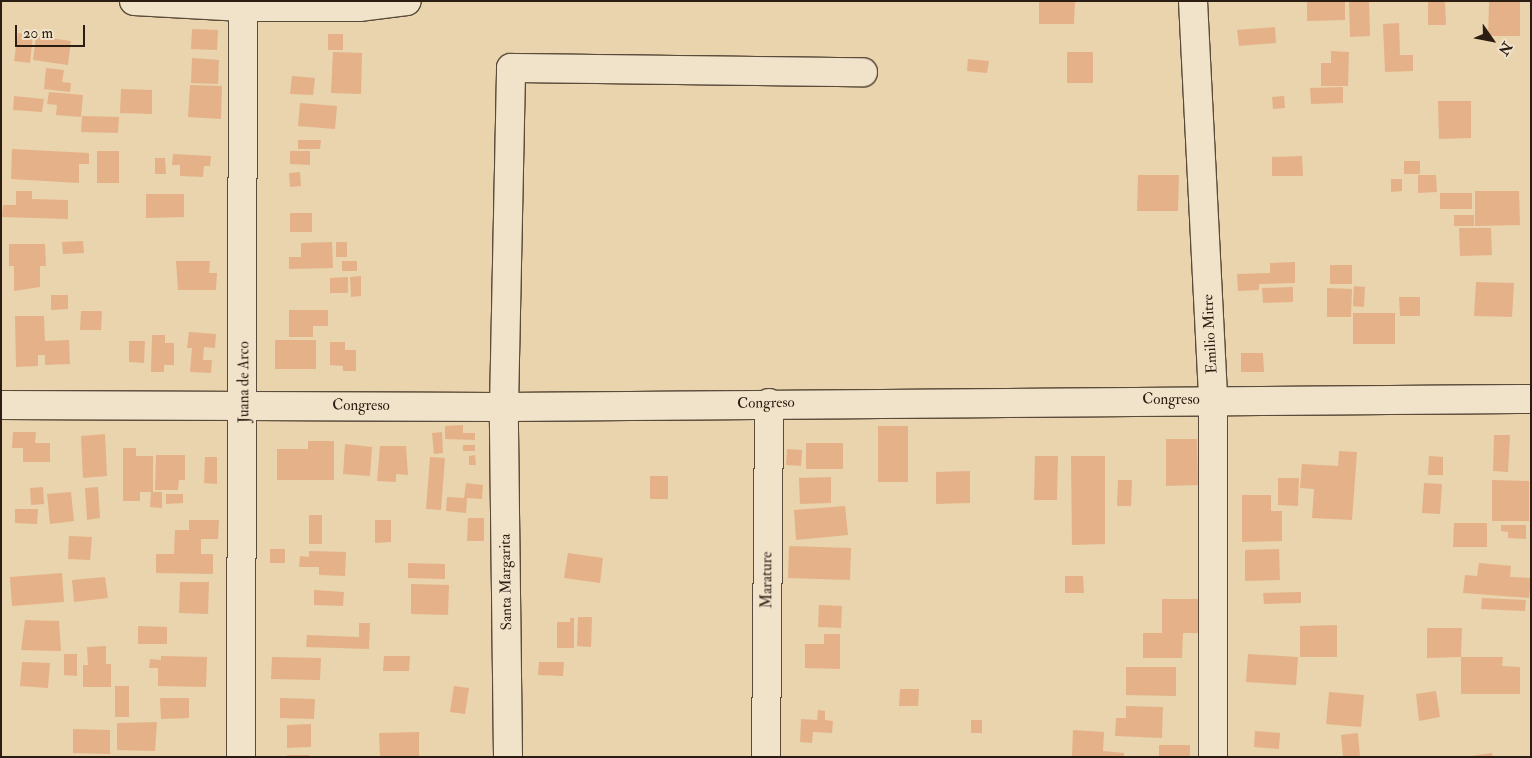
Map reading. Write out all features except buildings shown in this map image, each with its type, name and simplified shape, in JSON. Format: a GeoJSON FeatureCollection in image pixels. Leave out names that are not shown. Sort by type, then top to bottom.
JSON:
{"type":"FeatureCollection","features":[{"type":"Feature","properties":{"kind":"street"},"geometry":{"type":"LineString","coordinates":[[134,1],[243,7],[359,8],[408,1]]}},
{"type":"Feature","properties":{"kind":"street","name":"Emilio Mitre"},"geometry":{"type":"LineString","coordinates":[[1193,1],[1213,400],[1213,757]]}},
{"type":"Feature","properties":{"kind":"street","name":"Juana de Arco"},"geometry":{"type":"LineString","coordinates":[[240,757],[244,406],[243,7]]}},
{"type":"Feature","properties":{"kind":"street","name":"Santa Margarita"},"geometry":{"type":"LineString","coordinates":[[508,757],[504,407],[511,68],[863,72]]}},
{"type":"Feature","properties":{"kind":"street","name":"Congreso"},"geometry":{"type":"LineString","coordinates":[[1,405],[504,407],[769,403],[1531,399]]}},
{"type":"Feature","properties":{"kind":"street","name":"Marature"},"geometry":{"type":"LineString","coordinates":[[766,757],[769,403]]}}]}
